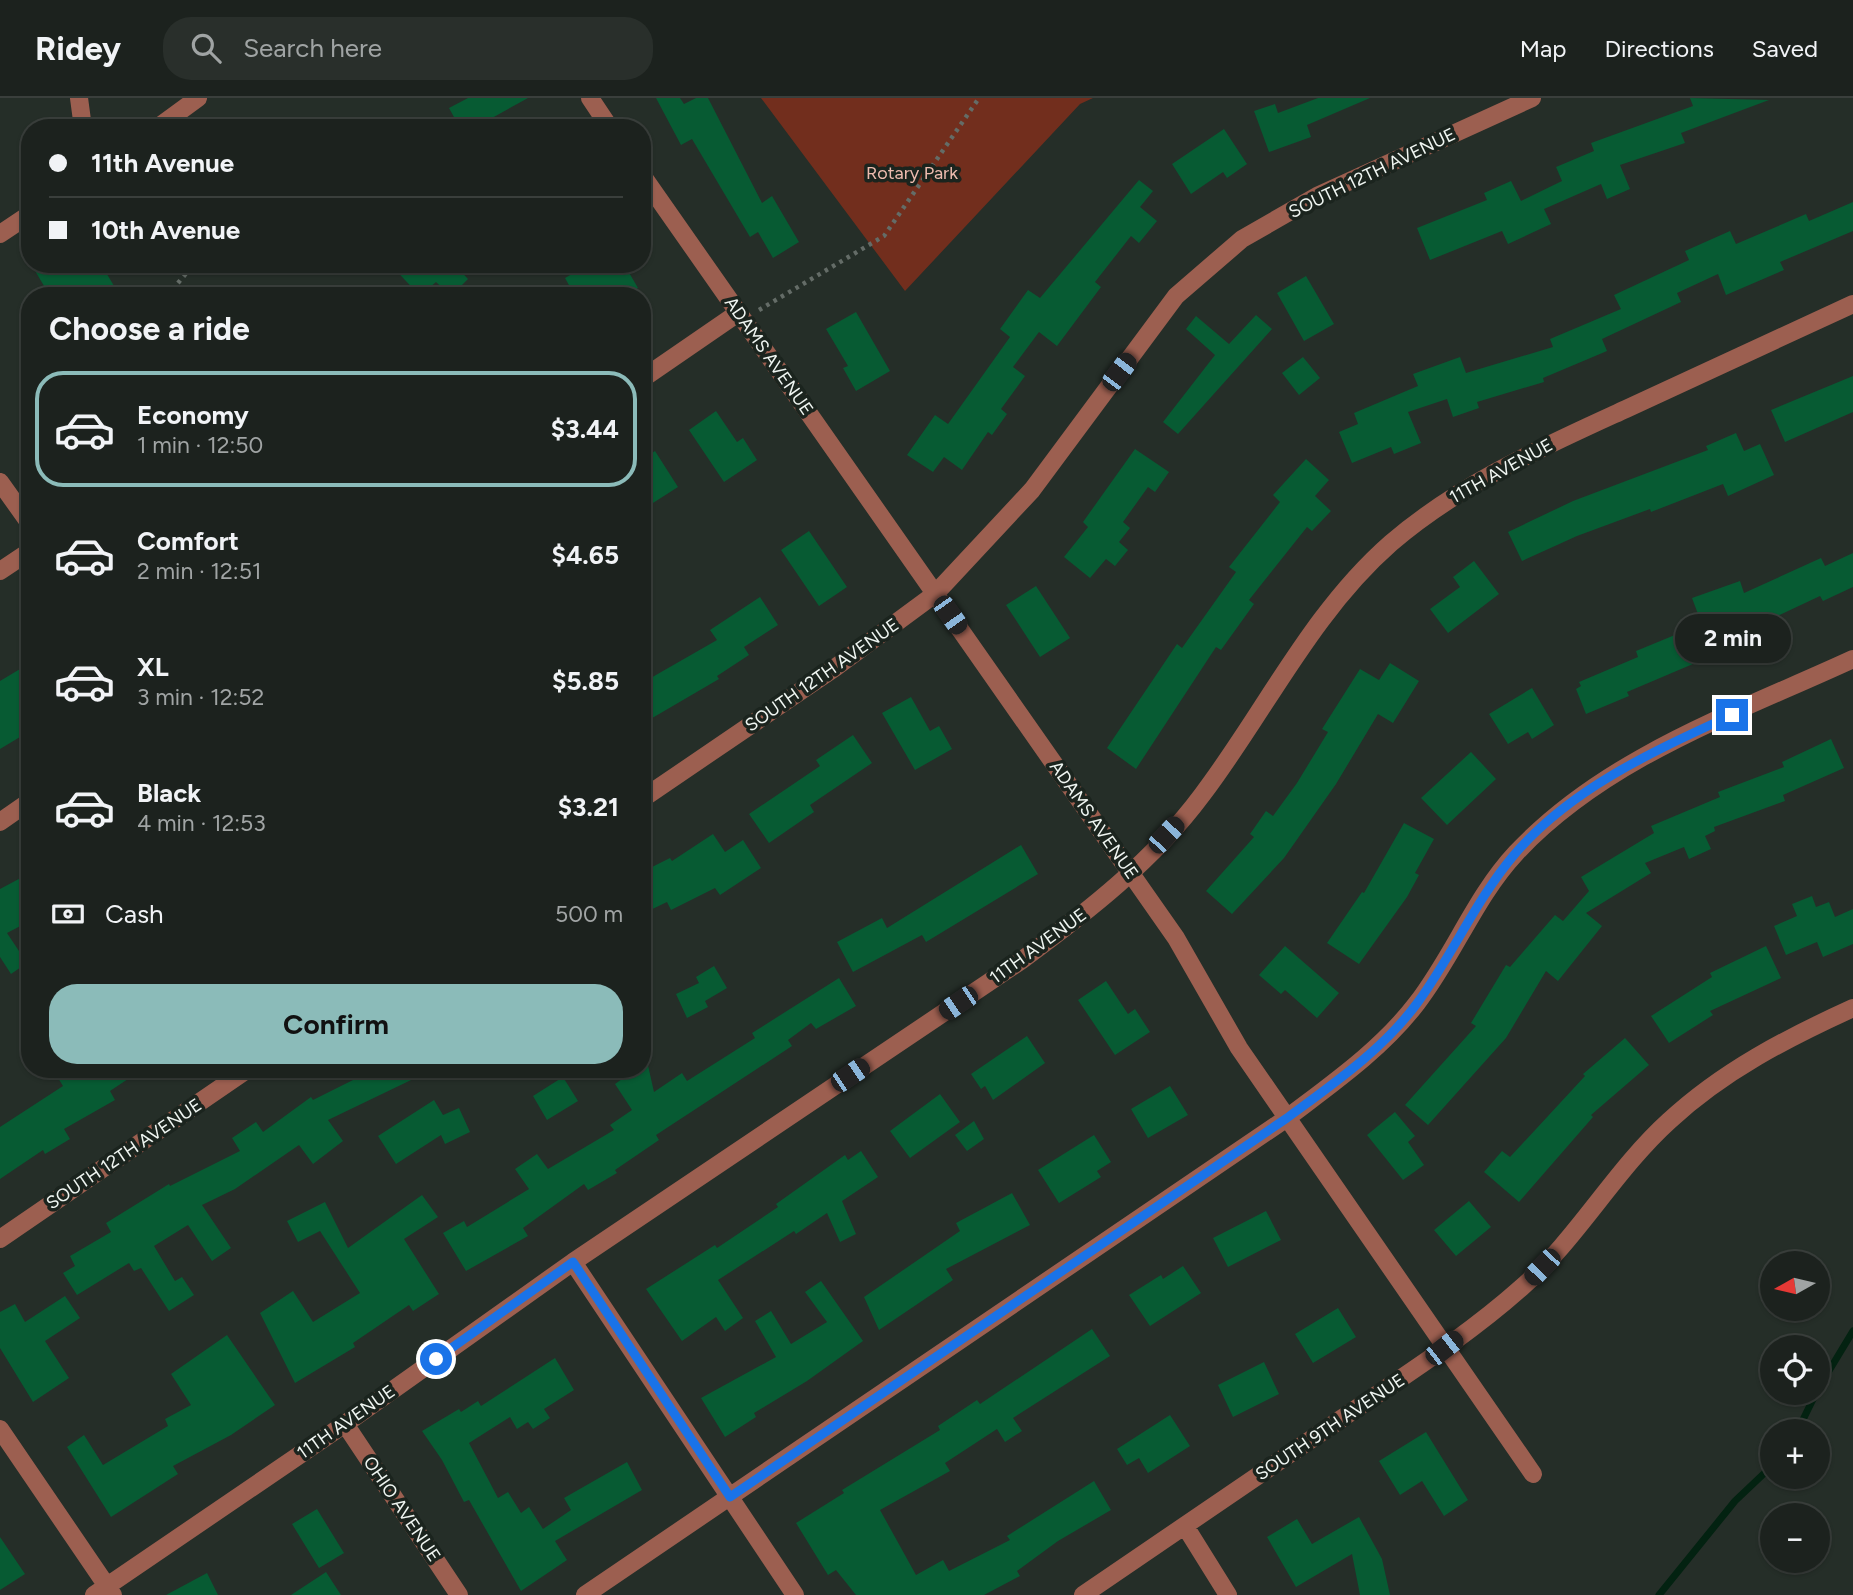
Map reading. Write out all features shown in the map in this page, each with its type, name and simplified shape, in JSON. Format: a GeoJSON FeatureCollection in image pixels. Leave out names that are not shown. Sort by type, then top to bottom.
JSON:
{"type":"FeatureCollection","features":[{"type":"Feature","properties":{"kind":"street"},"geometry":{"type":"LineString","coordinates":[[79,98],[82,119]]}},
{"type":"Feature","properties":{"kind":"street"},"geometry":{"type":"LineString","coordinates":[[169,119],[198,98]]}},
{"type":"Feature","properties":{"kind":"street"},"geometry":{"type":"LineString","coordinates":[[590,98],[604,119]]}},
{"type":"Feature","properties":{"kind":"street","name":"SOUTH 12TH AVENUE"},"geometry":{"type":"LineString","coordinates":[[651,793],[836,667],[935,594],[1032,490],[1176,296],[1242,239],[1317,196],[1532,98]]}},
{"type":"Feature","properties":{"kind":"street","name":"ADAMS AVENUE"},"geometry":{"type":"LineString","coordinates":[[651,188],[1176,938],[1239,1048],[1533,1474]]}},
{"type":"Feature","properties":{"kind":"street"},"geometry":{"type":"LineString","coordinates":[[0,234],[21,220]]}},
{"type":"Feature","properties":{"kind":"street","name":"11TH AVENUE"},"geometry":{"type":"LineString","coordinates":[[105,1592],[573,1262],[1022,960],[1078,919],[1131,873],[1201,797],[1333,602],[1390,544],[1452,495],[1527,454],[1853,304]]}},
{"type":"Feature","properties":{"kind":"street"},"geometry":{"type":"LineString","coordinates":[[651,373],[741,316]]}},
{"type":"Feature","properties":{"kind":"street"},"geometry":{"type":"LineString","coordinates":[[0,482],[21,511]]}},
{"type":"Feature","properties":{"kind":"street"},"geometry":{"type":"LineString","coordinates":[[0,571],[21,557]]}},
{"type":"Feature","properties":{"kind":"street"},"geometry":{"type":"LineString","coordinates":[[585,1595],[1287,1118],[1358,1065],[1417,1003],[1482,897],[1515,853],[1567,806],[1636,759],[1853,659]]}},
{"type":"Feature","properties":{"kind":"street"},"geometry":{"type":"LineString","coordinates":[[0,822],[21,807]]}},
{"type":"Feature","properties":{"kind":"street","name":"SOUTH 9TH AVENUE"},"geometry":{"type":"LineString","coordinates":[[1083,1595],[1444,1348],[1522,1287],[1580,1227],[1616,1179],[1668,1121],[1728,1073],[1800,1031],[1853,1008]]}},
{"type":"Feature","properties":{"kind":"street","name":"SOUTH 12TH AVENUE"},"geometry":{"type":"LineString","coordinates":[[0,1239],[235,1078]]}},
{"type":"Feature","properties":{"kind":"street"},"geometry":{"type":"LineString","coordinates":[[573,1262],[795,1595]]}},
{"type":"Feature","properties":{"kind":"street","name":"OHIO AVENUE"},"geometry":{"type":"LineString","coordinates":[[345,1424],[459,1595]]}},
{"type":"Feature","properties":{"kind":"street"},"geometry":{"type":"LineString","coordinates":[[0,1429],[105,1592]]}},
{"type":"Feature","properties":{"kind":"street"},"geometry":{"type":"LineString","coordinates":[[1185,1526],[1228,1595]]}},
{"type":"Feature","properties":{"kind":"path"},"geometry":{"type":"LineString","coordinates":[[741,316],[884,236],[979,98]]}},
{"type":"Feature","properties":{"kind":"path"},"geometry":{"type":"LineString","coordinates":[[175,287],[186,273]]}},
{"type":"Feature","properties":{"kind":"green space","name":"Rotary Park"},"geometry":{"type":"Polygon","coordinates":[[[761,98],[1093,98],[1080,104],[905,291],[761,98]]]}},
{"type":"Feature","properties":{"kind":"building"},"geometry":{"type":"Polygon","coordinates":[[[468,98],[528,98],[490,119],[455,119],[449,108],[468,98]]]}},
{"type":"Feature","properties":{"kind":"building"},"geometry":{"type":"Polygon","coordinates":[[[656,98],[680,98],[684,104],[696,98],[708,98],[762,203],[772,196],[799,242],[773,258],[758,232],[750,237],[692,139],[681,145],[656,98]]]}},
{"type":"Feature","properties":{"kind":"building"},"geometry":{"type":"Polygon","coordinates":[[[1318,98],[1370,98],[1307,125],[1311,137],[1269,152],[1254,111],[1275,104],[1278,113],[1318,98]]]}},
{"type":"Feature","properties":{"kind":"building"},"geometry":{"type":"Polygon","coordinates":[[[1690,98],[1769,100],[1681,133],[1685,143],[1620,165],[1630,189],[1607,199],[1601,184],[1544,209],[1551,224],[1508,244],[1502,231],[1430,260],[1417,228],[1487,200],[1484,193],[1511,181],[1521,201],[1562,181],[1556,167],[1594,151],[1591,143],[1693,106],[1690,98]]]}},
{"type":"Feature","properties":{"kind":"building"},"geometry":{"type":"Polygon","coordinates":[[[1224,129],[1247,164],[1227,178],[1223,172],[1191,194],[1172,164],[1224,129]]]}},
{"type":"Feature","properties":{"kind":"building"},"geometry":{"type":"Polygon","coordinates":[[[1139,180],[1153,191],[1140,207],[1157,221],[1139,243],[1131,236],[1095,282],[1101,287],[1057,346],[1039,332],[1013,367],[1025,376],[1001,409],[1007,414],[992,435],[988,432],[962,470],[944,457],[933,472],[907,455],[935,415],[948,424],[1010,337],[1000,329],[1028,290],[1040,298],[1139,180]]]}},
{"type":"Feature","properties":{"kind":"building"},"geometry":{"type":"Polygon","coordinates":[[[1853,202],[1853,231],[1780,262],[1784,270],[1726,295],[1718,274],[1677,293],[1681,302],[1602,339],[1607,351],[1543,378],[1544,382],[1477,402],[1479,408],[1453,417],[1447,399],[1408,412],[1421,443],[1394,454],[1391,447],[1352,463],[1339,432],[1358,424],[1354,413],[1418,386],[1413,374],[1460,357],[1466,373],[1553,347],[1550,339],[1621,309],[1614,295],[1689,260],[1685,251],[1730,231],[1736,244],[1806,214],[1809,221],[1853,202]]]}},
{"type":"Feature","properties":{"kind":"building"},"geometry":{"type":"Polygon","coordinates":[[[36,273],[106,273],[115,287],[45,287],[36,273]]]}},
{"type":"Feature","properties":{"kind":"building"},"geometry":{"type":"Polygon","coordinates":[[[398,273],[462,273],[468,279],[460,287],[441,287],[436,282],[430,287],[412,287],[398,273]]]}},
{"type":"Feature","properties":{"kind":"building"},"geometry":{"type":"Polygon","coordinates":[[[574,273],[629,273],[637,287],[570,287],[565,278],[574,273]]]}},
{"type":"Feature","properties":{"kind":"building"},"geometry":{"type":"Polygon","coordinates":[[[1306,276],[1334,324],[1304,341],[1277,293],[1306,276]]]}},
{"type":"Feature","properties":{"kind":"building"},"geometry":{"type":"Polygon","coordinates":[[[856,312],[890,371],[856,391],[843,368],[848,366],[826,329],[856,312]]]}},
{"type":"Feature","properties":{"kind":"building"},"geometry":{"type":"Polygon","coordinates":[[[1256,315],[1272,329],[1178,434],[1163,422],[1215,355],[1186,329],[1196,316],[1229,344],[1256,315]]]}},
{"type":"Feature","properties":{"kind":"building"},"geometry":{"type":"Polygon","coordinates":[[[1303,357],[1320,378],[1299,395],[1282,373],[1303,357]]]}},
{"type":"Feature","properties":{"kind":"building"},"geometry":{"type":"Polygon","coordinates":[[[1853,376],[1853,412],[1785,442],[1771,410],[1853,376]]]}},
{"type":"Feature","properties":{"kind":"building"},"geometry":{"type":"Polygon","coordinates":[[[716,411],[737,442],[743,438],[757,460],[724,482],[689,430],[716,411]]]}},
{"type":"Feature","properties":{"kind":"building"},"geometry":{"type":"Polygon","coordinates":[[[1736,433],[1744,451],[1760,444],[1774,475],[1728,496],[1723,484],[1651,512],[1650,509],[1577,536],[1522,561],[1508,532],[1573,501],[1708,450],[1706,446],[1736,433]]]}},
{"type":"Feature","properties":{"kind":"building"},"geometry":{"type":"Polygon","coordinates":[[[1135,449],[1169,472],[1155,492],[1148,487],[1123,522],[1130,528],[1119,542],[1128,550],[1115,566],[1106,559],[1090,578],[1064,557],[1088,527],[1083,522],[1135,449]]]}},
{"type":"Feature","properties":{"kind":"building"},"geometry":{"type":"Polygon","coordinates":[[[655,451],[678,487],[651,504],[651,453],[655,451]]]}},
{"type":"Feature","properties":{"kind":"building"},"geometry":{"type":"Polygon","coordinates":[[[1306,459],[1329,480],[1315,496],[1331,511],[1312,531],[1307,527],[1249,600],[1254,604],[1221,650],[1216,647],[1136,769],[1107,748],[1177,644],[1182,648],[1236,572],[1229,567],[1280,502],[1273,495],[1306,459]]]}},
{"type":"Feature","properties":{"kind":"building"},"geometry":{"type":"Polygon","coordinates":[[[809,531],[847,587],[819,606],[781,550],[809,531]]]}},
{"type":"Feature","properties":{"kind":"building"},"geometry":{"type":"Polygon","coordinates":[[[1853,553],[1853,587],[1823,601],[1820,596],[1756,626],[1758,633],[1733,641],[1726,622],[1704,630],[1692,598],[1740,581],[1744,593],[1821,558],[1825,566],[1853,553]]]}},
{"type":"Feature","properties":{"kind":"building"},"geometry":{"type":"Polygon","coordinates":[[[1474,561],[1499,594],[1448,633],[1430,609],[1460,587],[1453,577],[1474,561]]]}},
{"type":"Feature","properties":{"kind":"building"},"geometry":{"type":"Polygon","coordinates":[[[1036,586],[1070,638],[1040,657],[1006,605],[1036,586]]]}},
{"type":"Feature","properties":{"kind":"building"},"geometry":{"type":"Polygon","coordinates":[[[760,597],[778,625],[744,647],[749,655],[717,676],[719,679],[651,719],[651,678],[717,640],[710,630],[760,597]]]}},
{"type":"Feature","properties":{"kind":"building"},"geometry":{"type":"Polygon","coordinates":[[[1687,630],[1700,661],[1627,692],[1629,696],[1586,714],[1576,689],[1581,686],[1579,682],[1638,657],[1636,651],[1687,630]]]}},
{"type":"Feature","properties":{"kind":"building"},"geometry":{"type":"Polygon","coordinates":[[[1390,663],[1419,681],[1393,723],[1378,714],[1336,784],[1284,858],[1232,914],[1206,891],[1254,837],[1250,834],[1266,811],[1273,816],[1297,783],[1328,732],[1322,729],[1360,669],[1379,680],[1390,663]]]}},
{"type":"Feature","properties":{"kind":"building"},"geometry":{"type":"Polygon","coordinates":[[[21,668],[21,736],[0,749],[0,681],[21,668]]]}},
{"type":"Feature","properties":{"kind":"building"},"geometry":{"type":"Polygon","coordinates":[[[1532,688],[1554,725],[1532,739],[1528,732],[1508,744],[1489,714],[1532,688]]]}},
{"type":"Feature","properties":{"kind":"building"},"geometry":{"type":"Polygon","coordinates":[[[911,697],[930,731],[939,726],[952,749],[915,770],[882,713],[911,697]]]}},
{"type":"Feature","properties":{"kind":"building"},"geometry":{"type":"Polygon","coordinates":[[[853,735],[872,763],[810,805],[814,812],[769,843],[749,814],[820,766],[816,760],[853,735]]]}},
{"type":"Feature","properties":{"kind":"building"},"geometry":{"type":"Polygon","coordinates":[[[1831,739],[1844,768],[1783,795],[1785,801],[1714,827],[1715,831],[1705,836],[1711,849],[1689,859],[1684,847],[1645,863],[1651,873],[1586,913],[1602,926],[1558,981],[1546,971],[1506,1038],[1428,1125],[1405,1105],[1476,1026],[1471,1023],[1506,965],[1510,967],[1555,915],[1563,921],[1589,891],[1581,877],[1654,833],[1651,826],[1720,797],[1718,792],[1784,767],[1782,762],[1831,739]]]}},
{"type":"Feature","properties":{"kind":"building"},"geometry":{"type":"Polygon","coordinates":[[[1471,752],[1496,779],[1447,825],[1421,798],[1471,752]]]}},
{"type":"Feature","properties":{"kind":"building"},"geometry":{"type":"Polygon","coordinates":[[[1404,823],[1434,839],[1415,873],[1419,875],[1407,897],[1359,964],[1327,943],[1362,892],[1364,893],[1404,823]]]}},
{"type":"Feature","properties":{"kind":"building"},"geometry":{"type":"Polygon","coordinates":[[[713,834],[725,852],[743,840],[761,868],[720,895],[715,888],[671,910],[667,902],[651,910],[651,868],[670,858],[672,861],[713,834]]]}},
{"type":"Feature","properties":{"kind":"building"},"geometry":{"type":"Polygon","coordinates":[[[1021,845],[1038,874],[926,942],[922,935],[853,972],[837,942],[882,918],[887,928],[1021,845]]]}},
{"type":"Feature","properties":{"kind":"building"},"geometry":{"type":"Polygon","coordinates":[[[21,878],[21,926],[7,933],[21,954],[21,967],[11,974],[0,957],[0,889],[21,878]]]}},
{"type":"Feature","properties":{"kind":"building"},"geometry":{"type":"Polygon","coordinates":[[[1812,896],[1816,907],[1829,902],[1835,917],[1853,909],[1853,944],[1823,957],[1817,942],[1786,955],[1774,926],[1797,916],[1792,904],[1812,896]]]}},
{"type":"Feature","properties":{"kind":"building"},"geometry":{"type":"Polygon","coordinates":[[[1285,946],[1339,993],[1317,1018],[1285,990],[1281,994],[1259,975],[1285,946]]]}},
{"type":"Feature","properties":{"kind":"building"},"geometry":{"type":"Polygon","coordinates":[[[1766,946],[1781,978],[1710,1011],[1713,1015],[1669,1043],[1651,1016],[1712,977],[1710,973],[1766,946]]]}},
{"type":"Feature","properties":{"kind":"building"},"geometry":{"type":"Polygon","coordinates":[[[714,966],[727,988],[705,1001],[708,1007],[687,1018],[676,994],[699,983],[696,977],[714,966]]]}},
{"type":"Feature","properties":{"kind":"building"},"geometry":{"type":"Polygon","coordinates":[[[839,978],[856,1006],[816,1029],[811,1023],[788,1040],[792,1046],[656,1135],[659,1140],[615,1170],[617,1173],[588,1190],[584,1184],[523,1228],[528,1236],[466,1271],[443,1233],[464,1221],[467,1227],[529,1189],[515,1169],[537,1154],[548,1169],[614,1130],[610,1125],[632,1110],[615,1084],[623,1078],[651,1078],[654,1092],[682,1073],[687,1081],[755,1038],[752,1033],[839,978]]]}},
{"type":"Feature","properties":{"kind":"building"},"geometry":{"type":"Polygon","coordinates":[[[1106,981],[1128,1014],[1135,1009],[1150,1032],[1115,1055],[1078,1000],[1106,981]]]}},
{"type":"Feature","properties":{"kind":"building"},"geometry":{"type":"Polygon","coordinates":[[[1027,1036],[1045,1063],[993,1100],[985,1086],[981,1089],[971,1074],[1027,1036]]]}},
{"type":"Feature","properties":{"kind":"building"},"geometry":{"type":"Polygon","coordinates":[[[1625,1038],[1649,1065],[1591,1115],[1593,1117],[1519,1202],[1484,1172],[1502,1151],[1510,1157],[1585,1076],[1583,1074],[1625,1038]]]}},
{"type":"Feature","properties":{"kind":"building"},"geometry":{"type":"Polygon","coordinates":[[[58,1078],[130,1078],[110,1091],[115,1100],[64,1129],[70,1139],[45,1154],[43,1150],[0,1179],[0,1127],[63,1086],[58,1078]]]}},
{"type":"Feature","properties":{"kind":"building"},"geometry":{"type":"Polygon","coordinates":[[[357,1078],[415,1078],[328,1120],[343,1141],[313,1164],[299,1145],[235,1189],[202,1205],[231,1248],[212,1261],[188,1225],[154,1246],[175,1281],[182,1277],[194,1295],[169,1311],[141,1268],[134,1271],[129,1263],[77,1295],[63,1273],[75,1266],[70,1256],[111,1232],[106,1223],[169,1184],[170,1186],[240,1151],[232,1138],[256,1122],[263,1132],[311,1097],[313,1100],[357,1078]]]}},
{"type":"Feature","properties":{"kind":"building"},"geometry":{"type":"Polygon","coordinates":[[[564,1078],[578,1101],[547,1120],[533,1096],[564,1078]]]}},
{"type":"Feature","properties":{"kind":"building"},"geometry":{"type":"Polygon","coordinates":[[[1170,1086],[1188,1115],[1148,1138],[1131,1109],[1170,1086]]]}},
{"type":"Feature","properties":{"kind":"building"},"geometry":{"type":"Polygon","coordinates":[[[940,1094],[960,1122],[910,1158],[890,1131],[940,1094]]]}},
{"type":"Feature","properties":{"kind":"building"},"geometry":{"type":"Polygon","coordinates":[[[434,1100],[443,1115],[459,1108],[470,1132],[445,1144],[441,1135],[396,1164],[378,1136],[434,1100]]]}},
{"type":"Feature","properties":{"kind":"building"},"geometry":{"type":"Polygon","coordinates":[[[1395,1112],[1415,1136],[1408,1142],[1424,1165],[1403,1180],[1367,1135],[1395,1112]]]}},
{"type":"Feature","properties":{"kind":"building"},"geometry":{"type":"Polygon","coordinates":[[[974,1121],[984,1139],[967,1151],[955,1135],[974,1121]]]}},
{"type":"Feature","properties":{"kind":"building"},"geometry":{"type":"Polygon","coordinates":[[[1094,1135],[1111,1162],[1097,1171],[1101,1177],[1059,1203],[1038,1170],[1094,1135]]]}},
{"type":"Feature","properties":{"kind":"building"},"geometry":{"type":"Polygon","coordinates":[[[861,1151],[878,1177],[842,1201],[856,1234],[840,1242],[827,1213],[796,1234],[794,1231],[718,1280],[743,1318],[725,1331],[716,1317],[682,1341],[646,1289],[715,1245],[717,1248],[778,1207],[776,1204],[845,1155],[848,1160],[861,1151]]]}},
{"type":"Feature","properties":{"kind":"building"},"geometry":{"type":"Polygon","coordinates":[[[1012,1193],[1030,1225],[946,1269],[953,1280],[879,1330],[864,1297],[960,1231],[956,1223],[1012,1193]]]}},
{"type":"Feature","properties":{"kind":"building"},"geometry":{"type":"Polygon","coordinates":[[[422,1195],[438,1217],[404,1239],[439,1294],[413,1311],[409,1305],[353,1343],[355,1347],[295,1383],[260,1313],[293,1291],[313,1322],[360,1293],[320,1231],[298,1242],[287,1221],[325,1202],[348,1248],[422,1195]]]}},
{"type":"Feature","properties":{"kind":"building"},"geometry":{"type":"Polygon","coordinates":[[[1469,1201],[1491,1227],[1456,1256],[1434,1230],[1469,1201]]]}},
{"type":"Feature","properties":{"kind":"building"},"geometry":{"type":"Polygon","coordinates":[[[1266,1211],[1281,1240],[1228,1267],[1213,1238],[1266,1211]]]}},
{"type":"Feature","properties":{"kind":"building"},"geometry":{"type":"Polygon","coordinates":[[[1183,1266],[1201,1293],[1150,1326],[1129,1295],[1161,1275],[1163,1279],[1183,1266]]]}},
{"type":"Feature","properties":{"kind":"building"},"geometry":{"type":"Polygon","coordinates":[[[821,1281],[863,1341],[807,1381],[754,1413],[756,1417],[725,1437],[701,1398],[776,1357],[755,1321],[771,1311],[791,1344],[827,1322],[805,1292],[821,1281]]]}},
{"type":"Feature","properties":{"kind":"building"},"geometry":{"type":"Polygon","coordinates":[[[65,1296],[80,1318],[45,1341],[69,1378],[33,1402],[0,1348],[0,1312],[15,1304],[25,1322],[65,1296]]]}},
{"type":"Feature","properties":{"kind":"building"},"geometry":{"type":"Polygon","coordinates":[[[1338,1308],[1356,1337],[1313,1363],[1295,1334],[1338,1308]]]}},
{"type":"Feature","properties":{"kind":"building"},"geometry":{"type":"Polygon","coordinates":[[[1092,1329],[1110,1356],[1013,1418],[1022,1431],[1005,1442],[997,1429],[945,1463],[950,1471],[880,1510],[916,1575],[943,1560],[949,1571],[1010,1540],[1007,1536],[1094,1481],[1111,1510],[1058,1541],[1017,1571],[1020,1576],[984,1595],[856,1595],[836,1570],[828,1575],[796,1523],[844,1493],[842,1490],[940,1430],[938,1426],[977,1400],[980,1404],[1092,1329]]]}},
{"type":"Feature","properties":{"kind":"building"},"geometry":{"type":"Polygon","coordinates":[[[227,1335],[275,1405],[231,1435],[173,1466],[178,1474],[111,1517],[67,1447],[84,1435],[103,1465],[168,1426],[165,1419],[191,1405],[171,1374],[227,1335]]]}},
{"type":"Feature","properties":{"kind":"building"},"geometry":{"type":"Polygon","coordinates":[[[555,1358],[574,1390],[544,1409],[550,1418],[533,1429],[528,1422],[517,1429],[510,1417],[469,1443],[498,1498],[508,1492],[521,1513],[529,1507],[543,1529],[571,1510],[564,1498],[627,1462],[642,1490],[555,1541],[567,1560],[521,1591],[469,1500],[464,1502],[442,1460],[422,1431],[459,1409],[461,1412],[478,1401],[481,1406],[555,1358]]]}},
{"type":"Feature","properties":{"kind":"building"},"geometry":{"type":"Polygon","coordinates":[[[1264,1362],[1279,1394],[1233,1417],[1218,1385],[1264,1362]]]}},
{"type":"Feature","properties":{"kind":"building"},"geometry":{"type":"Polygon","coordinates":[[[1170,1415],[1190,1446],[1148,1473],[1139,1458],[1127,1465],[1117,1449],[1170,1415]]]}},
{"type":"Feature","properties":{"kind":"building"},"geometry":{"type":"Polygon","coordinates":[[[1426,1432],[1468,1500],[1444,1516],[1422,1481],[1400,1495],[1379,1461],[1426,1432]]]}},
{"type":"Feature","properties":{"kind":"building"},"geometry":{"type":"Polygon","coordinates":[[[317,1509],[344,1553],[319,1568],[292,1524],[317,1509]]]}},
{"type":"Feature","properties":{"kind":"building"},"geometry":{"type":"Polygon","coordinates":[[[1359,1517],[1382,1559],[1390,1595],[1360,1595],[1352,1554],[1296,1587],[1267,1537],[1297,1519],[1312,1544],[1359,1517]]]}},
{"type":"Feature","properties":{"kind":"building"},"geometry":{"type":"Polygon","coordinates":[[[0,1537],[25,1574],[0,1590],[0,1537]]]}},
{"type":"Feature","properties":{"kind":"building"},"geometry":{"type":"Polygon","coordinates":[[[326,1572],[341,1595],[291,1595],[326,1572]]]}},
{"type":"Feature","properties":{"kind":"building"},"geometry":{"type":"Polygon","coordinates":[[[207,1573],[218,1595],[166,1595],[207,1573]]]}},
{"type":"Feature","properties":{"kind":"waterway"},"geometry":{"type":"LineString","coordinates":[[1830,1369],[1853,1331]]}},
{"type":"Feature","properties":{"kind":"waterway"},"geometry":{"type":"LineString","coordinates":[[1803,1419],[1810,1405]]}},
{"type":"Feature","properties":{"kind":"waterway"},"geometry":{"type":"LineString","coordinates":[[1659,1595],[1735,1501],[1760,1477]]}},
{"type":"Feature","properties":{"kind":"route"},"geometry":{"type":"LineString","coordinates":[[436,1359],[573,1262],[730,1497],[1287,1118],[1358,1065],[1417,1003],[1482,897],[1515,853],[1567,806],[1636,759],[1732,715]]}}]}
